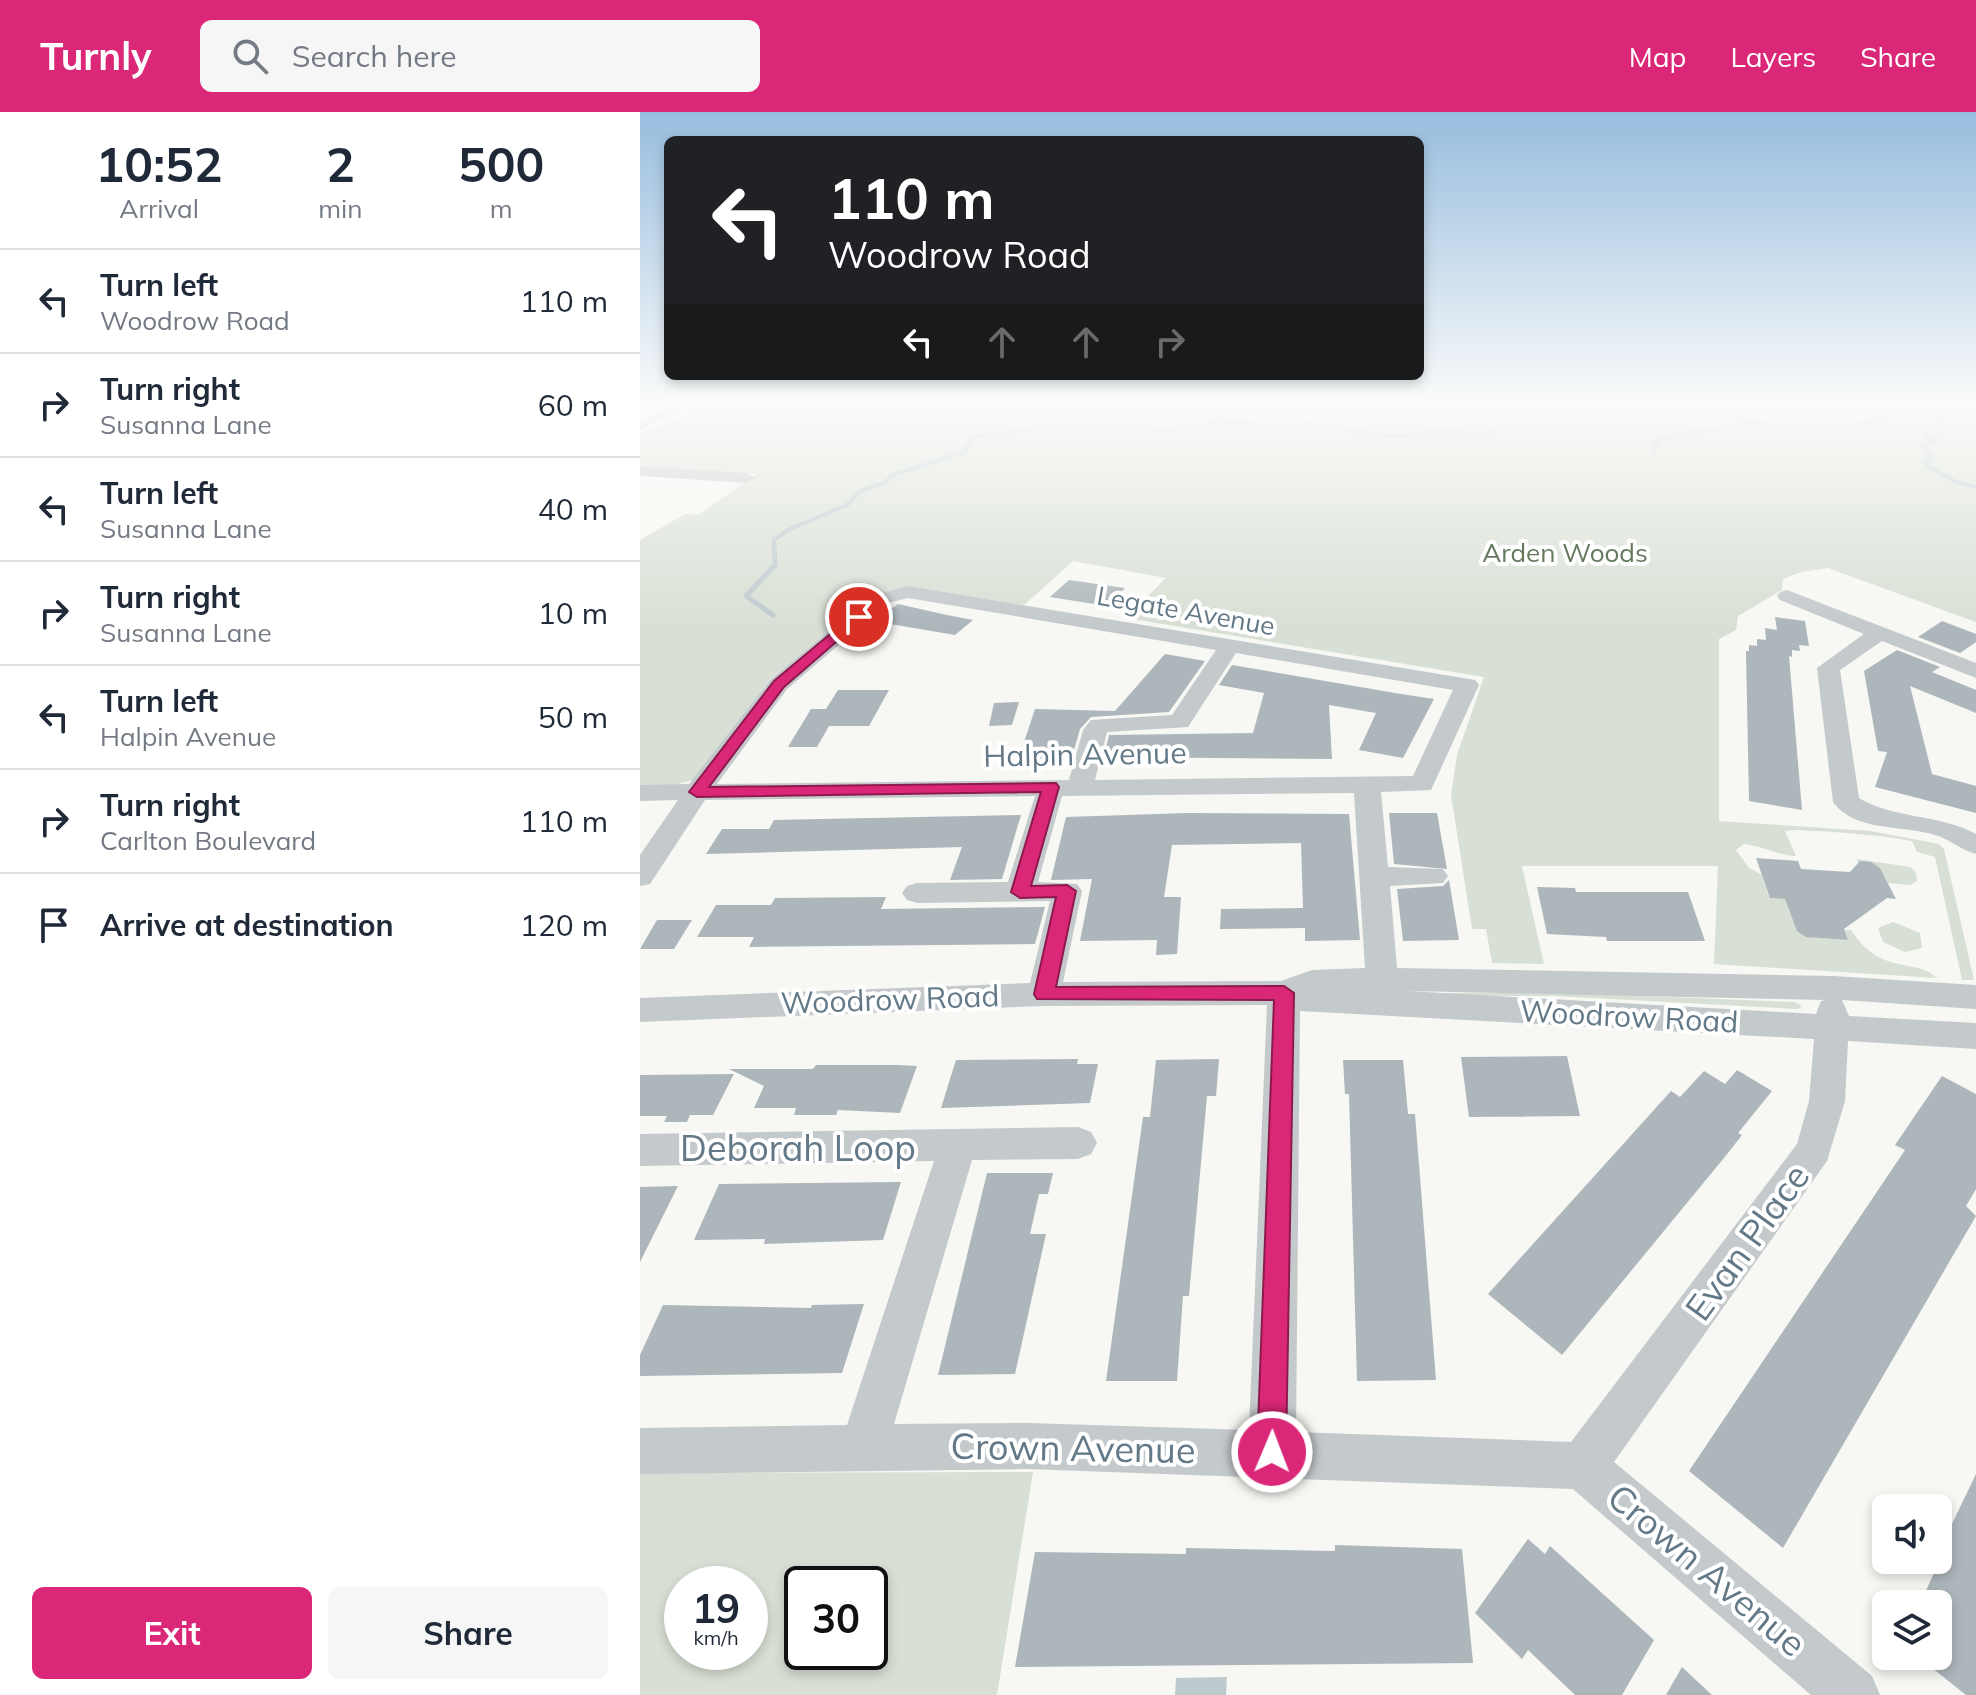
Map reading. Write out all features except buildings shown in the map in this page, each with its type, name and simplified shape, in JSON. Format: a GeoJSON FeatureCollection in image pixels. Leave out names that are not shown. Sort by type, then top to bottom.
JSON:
{"type":"FeatureCollection","features":[{"type":"Feature","properties":{"kind":"street"},"geometry":{"type":"LineString","coordinates":[[730,477],[747,478]]}},
{"type":"Feature","properties":{"kind":"street","name":"Legate Avenue"},"geometry":{"type":"LineString","coordinates":[[697,792],[792,670],[881,599],[895,593],[1467,685]]}},
{"type":"Feature","properties":{"kind":"street"},"geometry":{"type":"LineString","coordinates":[[1787,596],[1976,671]]}},
{"type":"Feature","properties":{"kind":"street"},"geometry":{"type":"LineString","coordinates":[[1880,633],[1828,668],[1846,802],[1866,814],[1944,828],[1976,845]]}},
{"type":"Feature","properties":{"kind":"street"},"geometry":{"type":"LineString","coordinates":[[1080,786],[1097,727],[1112,723],[1179,722],[1229,647]]}},
{"type":"Feature","properties":{"kind":"street","name":"Halpin Avenue"},"geometry":{"type":"LineString","coordinates":[[640,793],[1422,784],[1467,685]]}},
{"type":"Feature","properties":{"kind":"street"},"geometry":{"type":"LineString","coordinates":[[1367,785],[1382,979]]}},
{"type":"Feature","properties":{"kind":"street"},"geometry":{"type":"LineString","coordinates":[[1020,892],[1051,787]]}},
{"type":"Feature","properties":{"kind":"street"},"geometry":{"type":"LineString","coordinates":[[640,877],[697,792]]}},
{"type":"Feature","properties":{"kind":"street"},"geometry":{"type":"LineString","coordinates":[[1376,877],[1433,876]]}},
{"type":"Feature","properties":{"kind":"street"},"geometry":{"type":"LineString","coordinates":[[917,893],[1067,891],[1044,994]]}},
{"type":"Feature","properties":{"kind":"street","name":"Woodrow Road"},"geometry":{"type":"LineString","coordinates":[[1284,993],[1312,982],[1382,979],[1833,988],[1976,997]]}},
{"type":"Feature","properties":{"kind":"street","name":"Evan Place"},"geometry":{"type":"LineString","coordinates":[[1582,1466],[1814,1150],[1827,1101],[1833,988]]}},
{"type":"Feature","properties":{"kind":"street"},"geometry":{"type":"LineString","coordinates":[[1272,1452],[1284,993]]}},
{"type":"Feature","properties":{"kind":"street","name":"Woodrow Road"},"geometry":{"type":"LineString","coordinates":[[640,1010],[1044,994],[1284,993],[1311,1002],[1401,1003],[1976,1036]]}},
{"type":"Feature","properties":{"kind":"street","name":"Deborah Loop"},"geometry":{"type":"LineString","coordinates":[[640,1150],[1078,1143]]}},
{"type":"Feature","properties":{"kind":"street","name":"Deborah Loop"},"geometry":{"type":"LineString","coordinates":[[864,1445],[957,1147]]}},
{"type":"Feature","properties":{"kind":"street","name":"Crown Avenue"},"geometry":{"type":"LineString","coordinates":[[640,1451],[864,1445],[1272,1452],[1582,1466],[1853,1695]]}},
{"type":"Feature","properties":{"kind":"green space","name":"Arden Woods"},"geometry":{"type":"Polygon","coordinates":[[[753,477],[1976,477],[1976,622],[1828,568],[1801,572],[1783,579],[1782,590],[1738,616],[1736,630],[1719,639],[1719,821],[1870,831],[1939,844],[1944,849],[1974,980],[1962,980],[1935,857],[1917,852],[1912,841],[1797,830],[1785,831],[1796,856],[1744,844],[1736,850],[1749,868],[1761,874],[1770,898],[1785,899],[1800,930],[1812,937],[1848,940],[1844,930],[1851,930],[1862,945],[1874,954],[1897,964],[1918,968],[1937,978],[1714,964],[1718,866],[1522,866],[1544,964],[1492,963],[1486,929],[1472,929],[1451,795],[1457,755],[1484,677],[1126,618],[1166,578],[1073,561],[1024,605],[915,588],[887,591],[771,678],[696,779],[671,786],[640,786],[640,540],[685,514],[698,515],[753,477]]]}},
{"type":"Feature","properties":{"kind":"green space"},"geometry":{"type":"Polygon","coordinates":[[[1857,859],[1910,867],[1916,872],[1917,881],[1910,885],[1888,883],[1877,866],[1869,862],[1858,863],[1857,859]]]}},
{"type":"Feature","properties":{"kind":"green space"},"geometry":{"type":"Polygon","coordinates":[[[1893,922],[1920,933],[1922,948],[1905,952],[1883,942],[1878,928],[1893,922]]]}},
{"type":"Feature","properties":{"kind":"green space"},"geometry":{"type":"Polygon","coordinates":[[[1546,992],[1794,1002],[1802,1006],[1798,1009],[1555,996],[1451,996],[1446,993],[1546,992]]]}},
{"type":"Feature","properties":{"kind":"green space"},"geometry":{"type":"Polygon","coordinates":[[[1033,1472],[997,1695],[640,1695],[640,1473],[1033,1472]]]}},
{"type":"Feature","properties":{"kind":"shaded area"},"geometry":{"type":"Polygon","coordinates":[[[1227,1677],[1226,1695],[1175,1695],[1176,1678],[1227,1677]]]}},
{"type":"Feature","properties":{"kind":"waterway"},"geometry":{"type":"LineString","coordinates":[[774,544],[774,540],[790,529],[847,505],[860,491],[884,483],[891,477]]}},
{"type":"Feature","properties":{"kind":"waterway"},"geometry":{"type":"LineString","coordinates":[[1947,477],[1976,487]]}},
{"type":"Feature","properties":{"kind":"waterway"},"geometry":{"type":"LineString","coordinates":[[773,615],[746,596],[775,565],[774,544]]}},
{"type":"Feature","properties":{"kind":"route"},"geometry":{"type":"LineString","coordinates":[[859,617],[779,684],[697,792],[1051,787],[1020,892],[1067,891],[1044,994],[1284,993],[1272,1452]]}}]}
